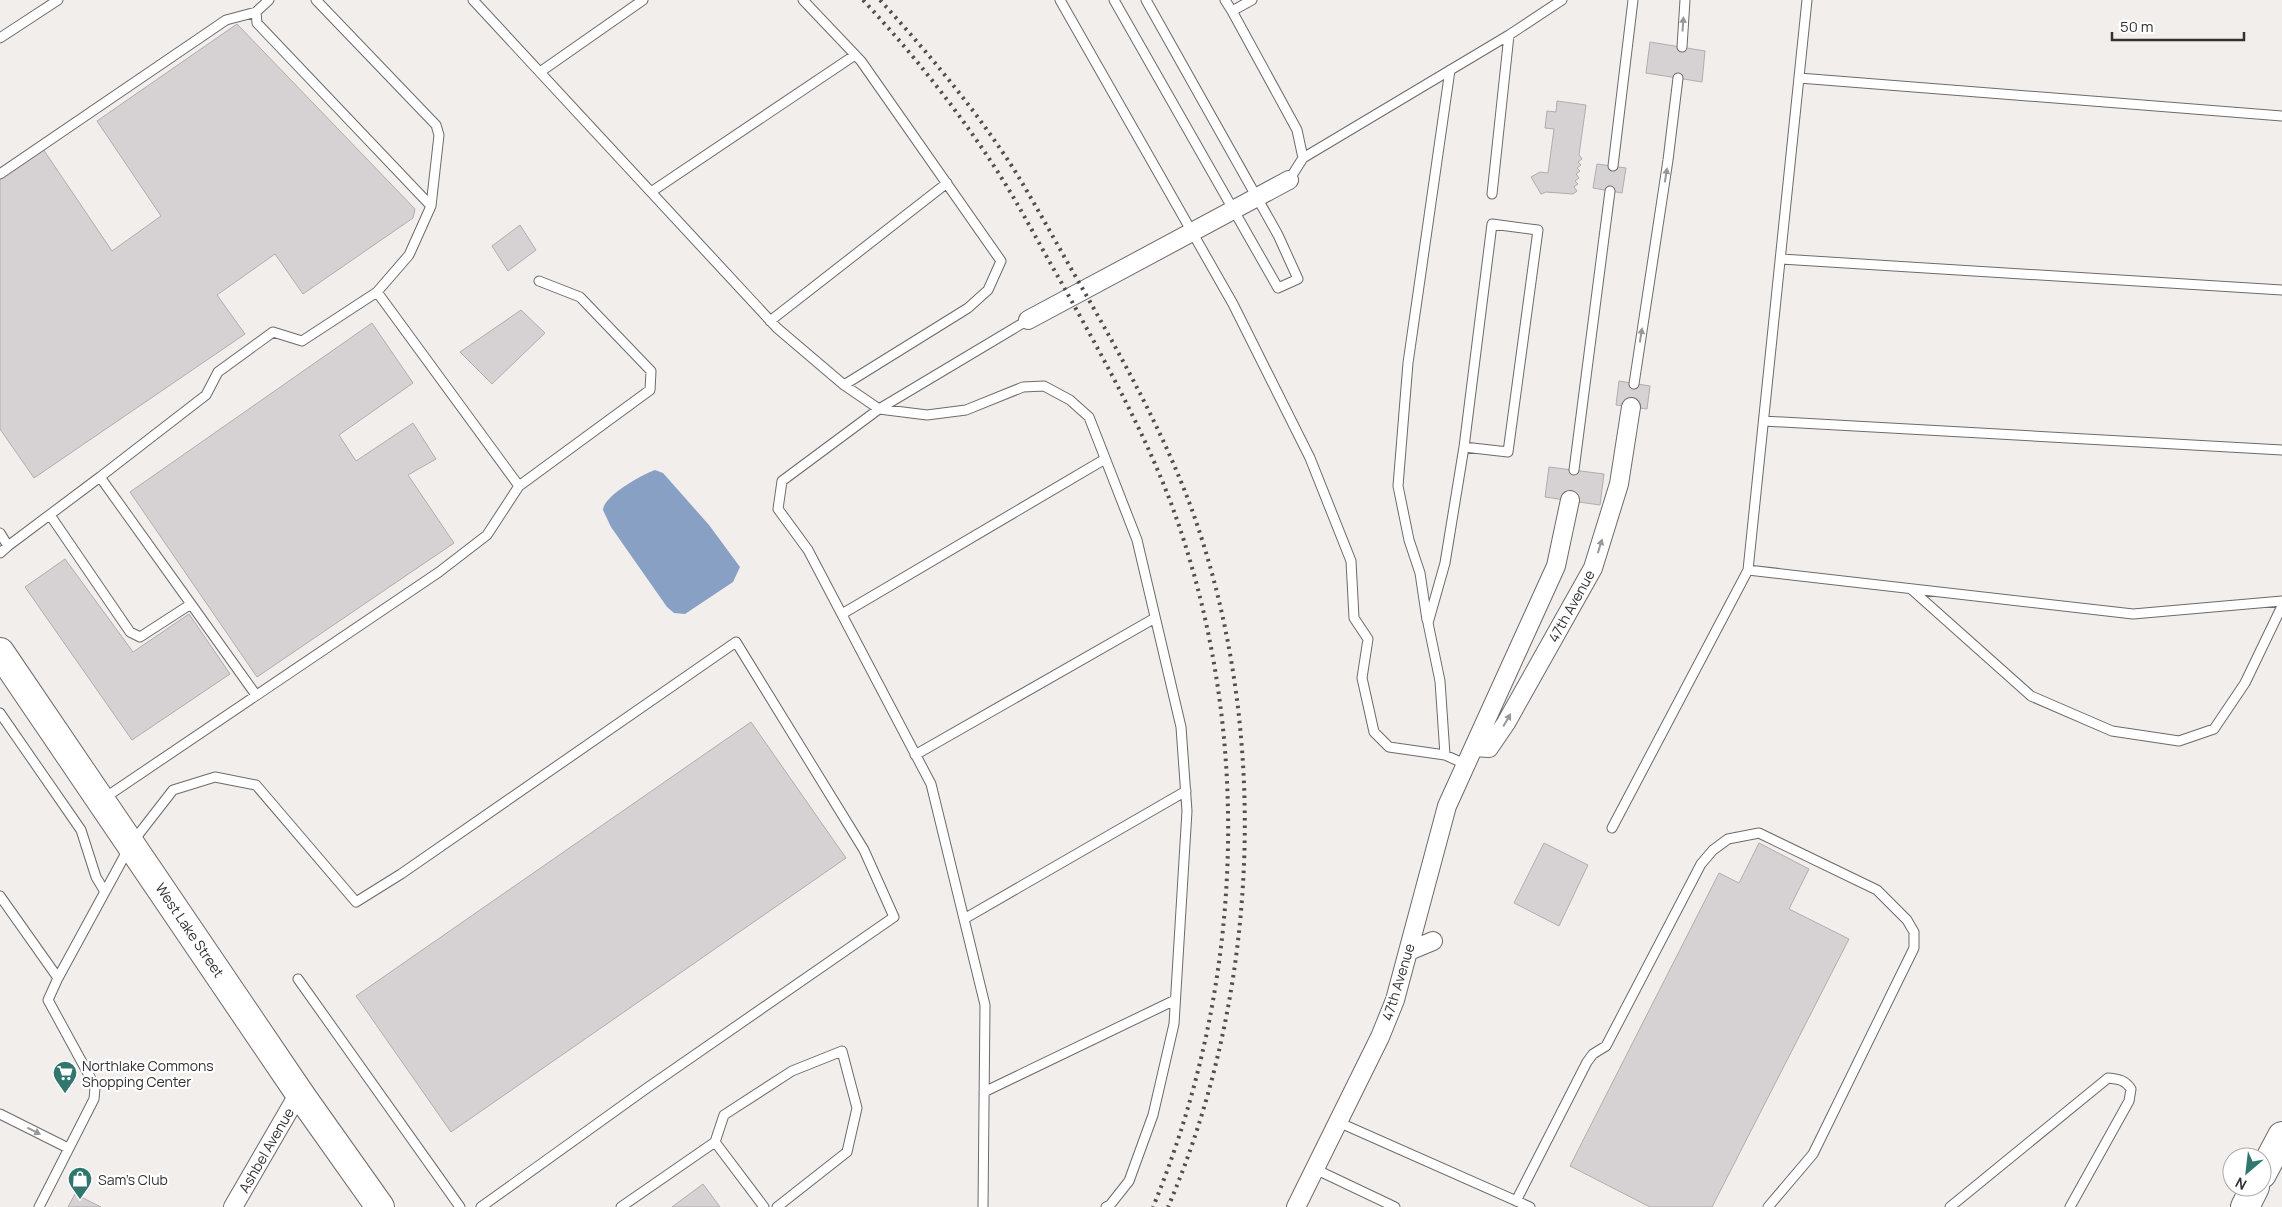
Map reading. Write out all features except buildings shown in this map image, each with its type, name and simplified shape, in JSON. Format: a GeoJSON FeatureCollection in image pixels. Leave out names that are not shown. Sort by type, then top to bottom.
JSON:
{"type":"FeatureCollection","features":[{"type":"Feature","properties":{"kind":"main road","name":"West Lake Street"},"geometry":{"type":"LineString","coordinates":[[0,652],[132,844],[299,1093],[380,1207]]}},
{"type":"Feature","properties":{"kind":"main road"},"geometry":{"type":"LineString","coordinates":[[2272,1155],[2282,1136]]}},
{"type":"Feature","properties":{"kind":"street"},"geometry":{"type":"LineString","coordinates":[[1028,320],[1289,180]]}},
{"type":"Feature","properties":{"kind":"street","name":"47th Avenue"},"geometry":{"type":"LineString","coordinates":[[1474,747],[1489,748],[1506,723],[1593,568],[1620,484],[1631,407]]}},
{"type":"Feature","properties":{"kind":"street","name":"47th Avenue"},"geometry":{"type":"LineString","coordinates":[[1296,1207],[1395,1000],[1444,815],[1465,764],[1556,566],[1570,500]]}},
{"type":"Feature","properties":{"kind":"street"},"geometry":{"type":"LineString","coordinates":[[1409,951],[1433,941]]}},
{"type":"Feature","properties":{"kind":"street","name":"Ashbel Avenue"},"geometry":{"type":"LineString","coordinates":[[233,1207],[299,1093]]}},
{"type":"Feature","properties":{"kind":"lane"},"geometry":{"type":"LineString","coordinates":[[0,38],[58,0]]}},
{"type":"Feature","properties":{"kind":"lane"},"geometry":{"type":"LineString","coordinates":[[0,174],[226,20],[256,12],[269,0]]}},
{"type":"Feature","properties":{"kind":"lane"},"geometry":{"type":"LineString","coordinates":[[0,554],[206,395],[218,372],[273,332],[302,341],[377,292],[409,255],[431,206],[439,135],[436,125],[316,0]]}},
{"type":"Feature","properties":{"kind":"lane"},"geometry":{"type":"LineString","coordinates":[[473,0],[770,321],[844,385],[879,409],[927,416],[966,410],[1023,387],[1044,386],[1070,400],[1089,417],[1137,540],[1181,728],[1187,811],[1174,1024],[1153,1115],[1129,1181],[1110,1205],[1106,1207]]}},
{"type":"Feature","properties":{"kind":"lane"},"geometry":{"type":"LineString","coordinates":[[540,72],[643,0]]}},
{"type":"Feature","properties":{"kind":"lane"},"geometry":{"type":"LineString","coordinates":[[803,0],[855,55],[1001,261],[988,290],[968,308],[844,385]]}},
{"type":"Feature","properties":{"kind":"lane"},"geometry":{"type":"LineString","coordinates":[[1060,0],[1233,304],[1310,458],[1350,561],[1354,618],[1368,639],[1362,678],[1374,732],[1390,747],[1445,755],[1465,764]]}},
{"type":"Feature","properties":{"kind":"lane"},"geometry":{"type":"LineString","coordinates":[[1114,0],[1278,288],[1298,278],[1278,235],[1146,0]]}},
{"type":"Feature","properties":{"kind":"lane"},"geometry":{"type":"LineString","coordinates":[[1225,0],[1297,130],[1304,158]]}},
{"type":"Feature","properties":{"kind":"lane"},"geometry":{"type":"LineString","coordinates":[[1232,11],[1252,0]]}},
{"type":"Feature","properties":{"kind":"lane"},"geometry":{"type":"LineString","coordinates":[[1289,180],[1304,158],[1509,35],[1562,0]]}},
{"type":"Feature","properties":{"kind":"lane"},"geometry":{"type":"LineString","coordinates":[[1613,166],[1633,0]]}},
{"type":"Feature","properties":{"kind":"lane"},"geometry":{"type":"LineString","coordinates":[[1682,47],[1685,0]]}},
{"type":"Feature","properties":{"kind":"lane"},"geometry":{"type":"LineString","coordinates":[[1612,828],[1748,570],[1807,0]]}},
{"type":"Feature","properties":{"kind":"lane"},"geometry":{"type":"LineString","coordinates":[[256,12],[257,23],[431,206]]}},
{"type":"Feature","properties":{"kind":"lane"},"geometry":{"type":"LineString","coordinates":[[1492,194],[1509,35]]}},
{"type":"Feature","properties":{"kind":"lane"},"geometry":{"type":"LineString","coordinates":[[651,192],[855,55]]}},
{"type":"Feature","properties":{"kind":"lane"},"geometry":{"type":"LineString","coordinates":[[1445,755],[1440,681],[1420,573],[1409,540],[1398,486],[1408,363],[1450,70]]}},
{"type":"Feature","properties":{"kind":"lane"},"geometry":{"type":"LineString","coordinates":[[1634,384],[1667,170],[1678,78]]}},
{"type":"Feature","properties":{"kind":"lane"},"geometry":{"type":"LineString","coordinates":[[1799,78],[2282,116]]}},
{"type":"Feature","properties":{"kind":"lane"},"geometry":{"type":"LineString","coordinates":[[770,321],[947,184]]}},
{"type":"Feature","properties":{"kind":"lane"},"geometry":{"type":"LineString","coordinates":[[1574,470],[1610,191]]}},
{"type":"Feature","properties":{"kind":"lane"},"geometry":{"type":"LineString","coordinates":[[1428,623],[1445,563],[1464,447],[1492,224],[1538,230],[1508,452],[1464,447]]}},
{"type":"Feature","properties":{"kind":"lane"},"geometry":{"type":"LineString","coordinates":[[1780,259],[2282,290]]}},
{"type":"Feature","properties":{"kind":"lane"},"geometry":{"type":"LineString","coordinates":[[101,800],[439,572],[487,535],[519,486],[650,390],[651,371],[580,297],[539,281]]}},
{"type":"Feature","properties":{"kind":"lane"},"geometry":{"type":"LineString","coordinates":[[377,292],[519,486]]}},
{"type":"Feature","properties":{"kind":"lane"},"geometry":{"type":"LineString","coordinates":[[983,1207],[985,1004],[930,784],[808,550],[778,509],[782,481],[879,409],[1028,320]]}},
{"type":"Feature","properties":{"kind":"lane"},"geometry":{"type":"LineString","coordinates":[[1764,421],[2282,450]]}},
{"type":"Feature","properties":{"kind":"lane"},"geometry":{"type":"LineString","coordinates":[[842,614],[1106,459]]}},
{"type":"Feature","properties":{"kind":"lane"},"geometry":{"type":"LineString","coordinates":[[100,477],[256,696]]}},
{"type":"Feature","properties":{"kind":"lane"},"geometry":{"type":"LineString","coordinates":[[50,515],[130,632],[140,637],[191,604]]}},
{"type":"Feature","properties":{"kind":"lane"},"geometry":{"type":"LineString","coordinates":[[0,534],[8,546]]}},
{"type":"Feature","properties":{"kind":"lane"},"geometry":{"type":"LineString","coordinates":[[1748,570],[2133,614],[2282,601]]}},
{"type":"Feature","properties":{"kind":"lane"},"geometry":{"type":"LineString","coordinates":[[1910,589],[2031,696],[2112,731],[2179,741],[2214,729],[2245,683],[2282,606]]}},
{"type":"Feature","properties":{"kind":"lane"},"geometry":{"type":"LineString","coordinates":[[915,755],[1155,618]]}},
{"type":"Feature","properties":{"kind":"lane"},"geometry":{"type":"LineString","coordinates":[[39,1207],[94,1099],[94,1088],[85,1065],[48,1000],[58,978],[132,844],[173,790],[216,777],[256,785],[356,902],[402,874],[736,642],[864,850],[894,917],[647,1088],[481,1207]]}},
{"type":"Feature","properties":{"kind":"lane"},"geometry":{"type":"LineString","coordinates":[[0,713],[81,830],[96,877],[105,892]]}},
{"type":"Feature","properties":{"kind":"lane"},"geometry":{"type":"LineString","coordinates":[[964,919],[1186,791]]}},
{"type":"Feature","properties":{"kind":"lane"},"geometry":{"type":"LineString","coordinates":[[1516,1201],[1587,1062],[1593,1054],[1606,1046],[1701,864],[1713,850],[1728,838],[1759,833],[1877,890],[1907,920],[1914,932],[1914,948],[1813,1154],[1768,1207]]}},
{"type":"Feature","properties":{"kind":"lane"},"geometry":{"type":"LineString","coordinates":[[0,896],[58,978]]}},
{"type":"Feature","properties":{"kind":"lane"},"geometry":{"type":"LineString","coordinates":[[298,979],[460,1207]]}},
{"type":"Feature","properties":{"kind":"lane"},"geometry":{"type":"LineString","coordinates":[[984,1092],[1175,1000]]}},
{"type":"Feature","properties":{"kind":"lane"},"geometry":{"type":"LineString","coordinates":[[621,1207],[715,1142],[724,1115],[792,1072],[842,1051],[857,1108],[847,1152],[777,1207]]}},
{"type":"Feature","properties":{"kind":"lane"},"geometry":{"type":"LineString","coordinates":[[1950,1207],[2108,1078],[2127,1082],[2131,1089],[2129,1101],[2070,1207]]}},
{"type":"Feature","properties":{"kind":"lane"},"geometry":{"type":"LineString","coordinates":[[0,1114],[68,1148]]}},
{"type":"Feature","properties":{"kind":"lane"},"geometry":{"type":"LineString","coordinates":[[1338,1122],[1530,1207]]}},
{"type":"Feature","properties":{"kind":"lane"},"geometry":{"type":"LineString","coordinates":[[715,1142],[764,1207]]}},
{"type":"Feature","properties":{"kind":"lane"},"geometry":{"type":"LineString","coordinates":[[1315,1169],[1395,1207]]}},
{"type":"Feature","properties":{"kind":"water"},"geometry":{"type":"Polygon","coordinates":[[[655,470],[663,473],[709,525],[740,567],[733,582],[685,614],[674,613],[667,607],[611,527],[603,510],[609,498],[616,492],[655,470]]]}},
{"type":"Feature","properties":{"kind":"railway"},"geometry":{"type":"LineString","coordinates":[[863,0],[919,64],[953,108],[986,154],[1024,215],[1108,367],[1152,456],[1176,517],[1201,602],[1218,688],[1227,776],[1228,864],[1220,952],[1206,1039],[1183,1124],[1153,1207]]}},
{"type":"Feature","properties":{"kind":"railway"},"geometry":{"type":"LineString","coordinates":[[880,0],[968,104],[1000,148],[1040,214],[1155,423],[1192,510],[1217,594],[1235,682],[1243,771],[1244,861],[1237,950],[1222,1039],[1199,1125],[1168,1207]]}},
{"type":"Feature","properties":{"kind":"place","name":"Northlake Commons Shopping Center"},"geometry":{"type":"Point","coordinates":[65,1094]}},
{"type":"Feature","properties":{"kind":"place","name":"Sam's Club"},"geometry":{"type":"Point","coordinates":[80,1200]}}]}
